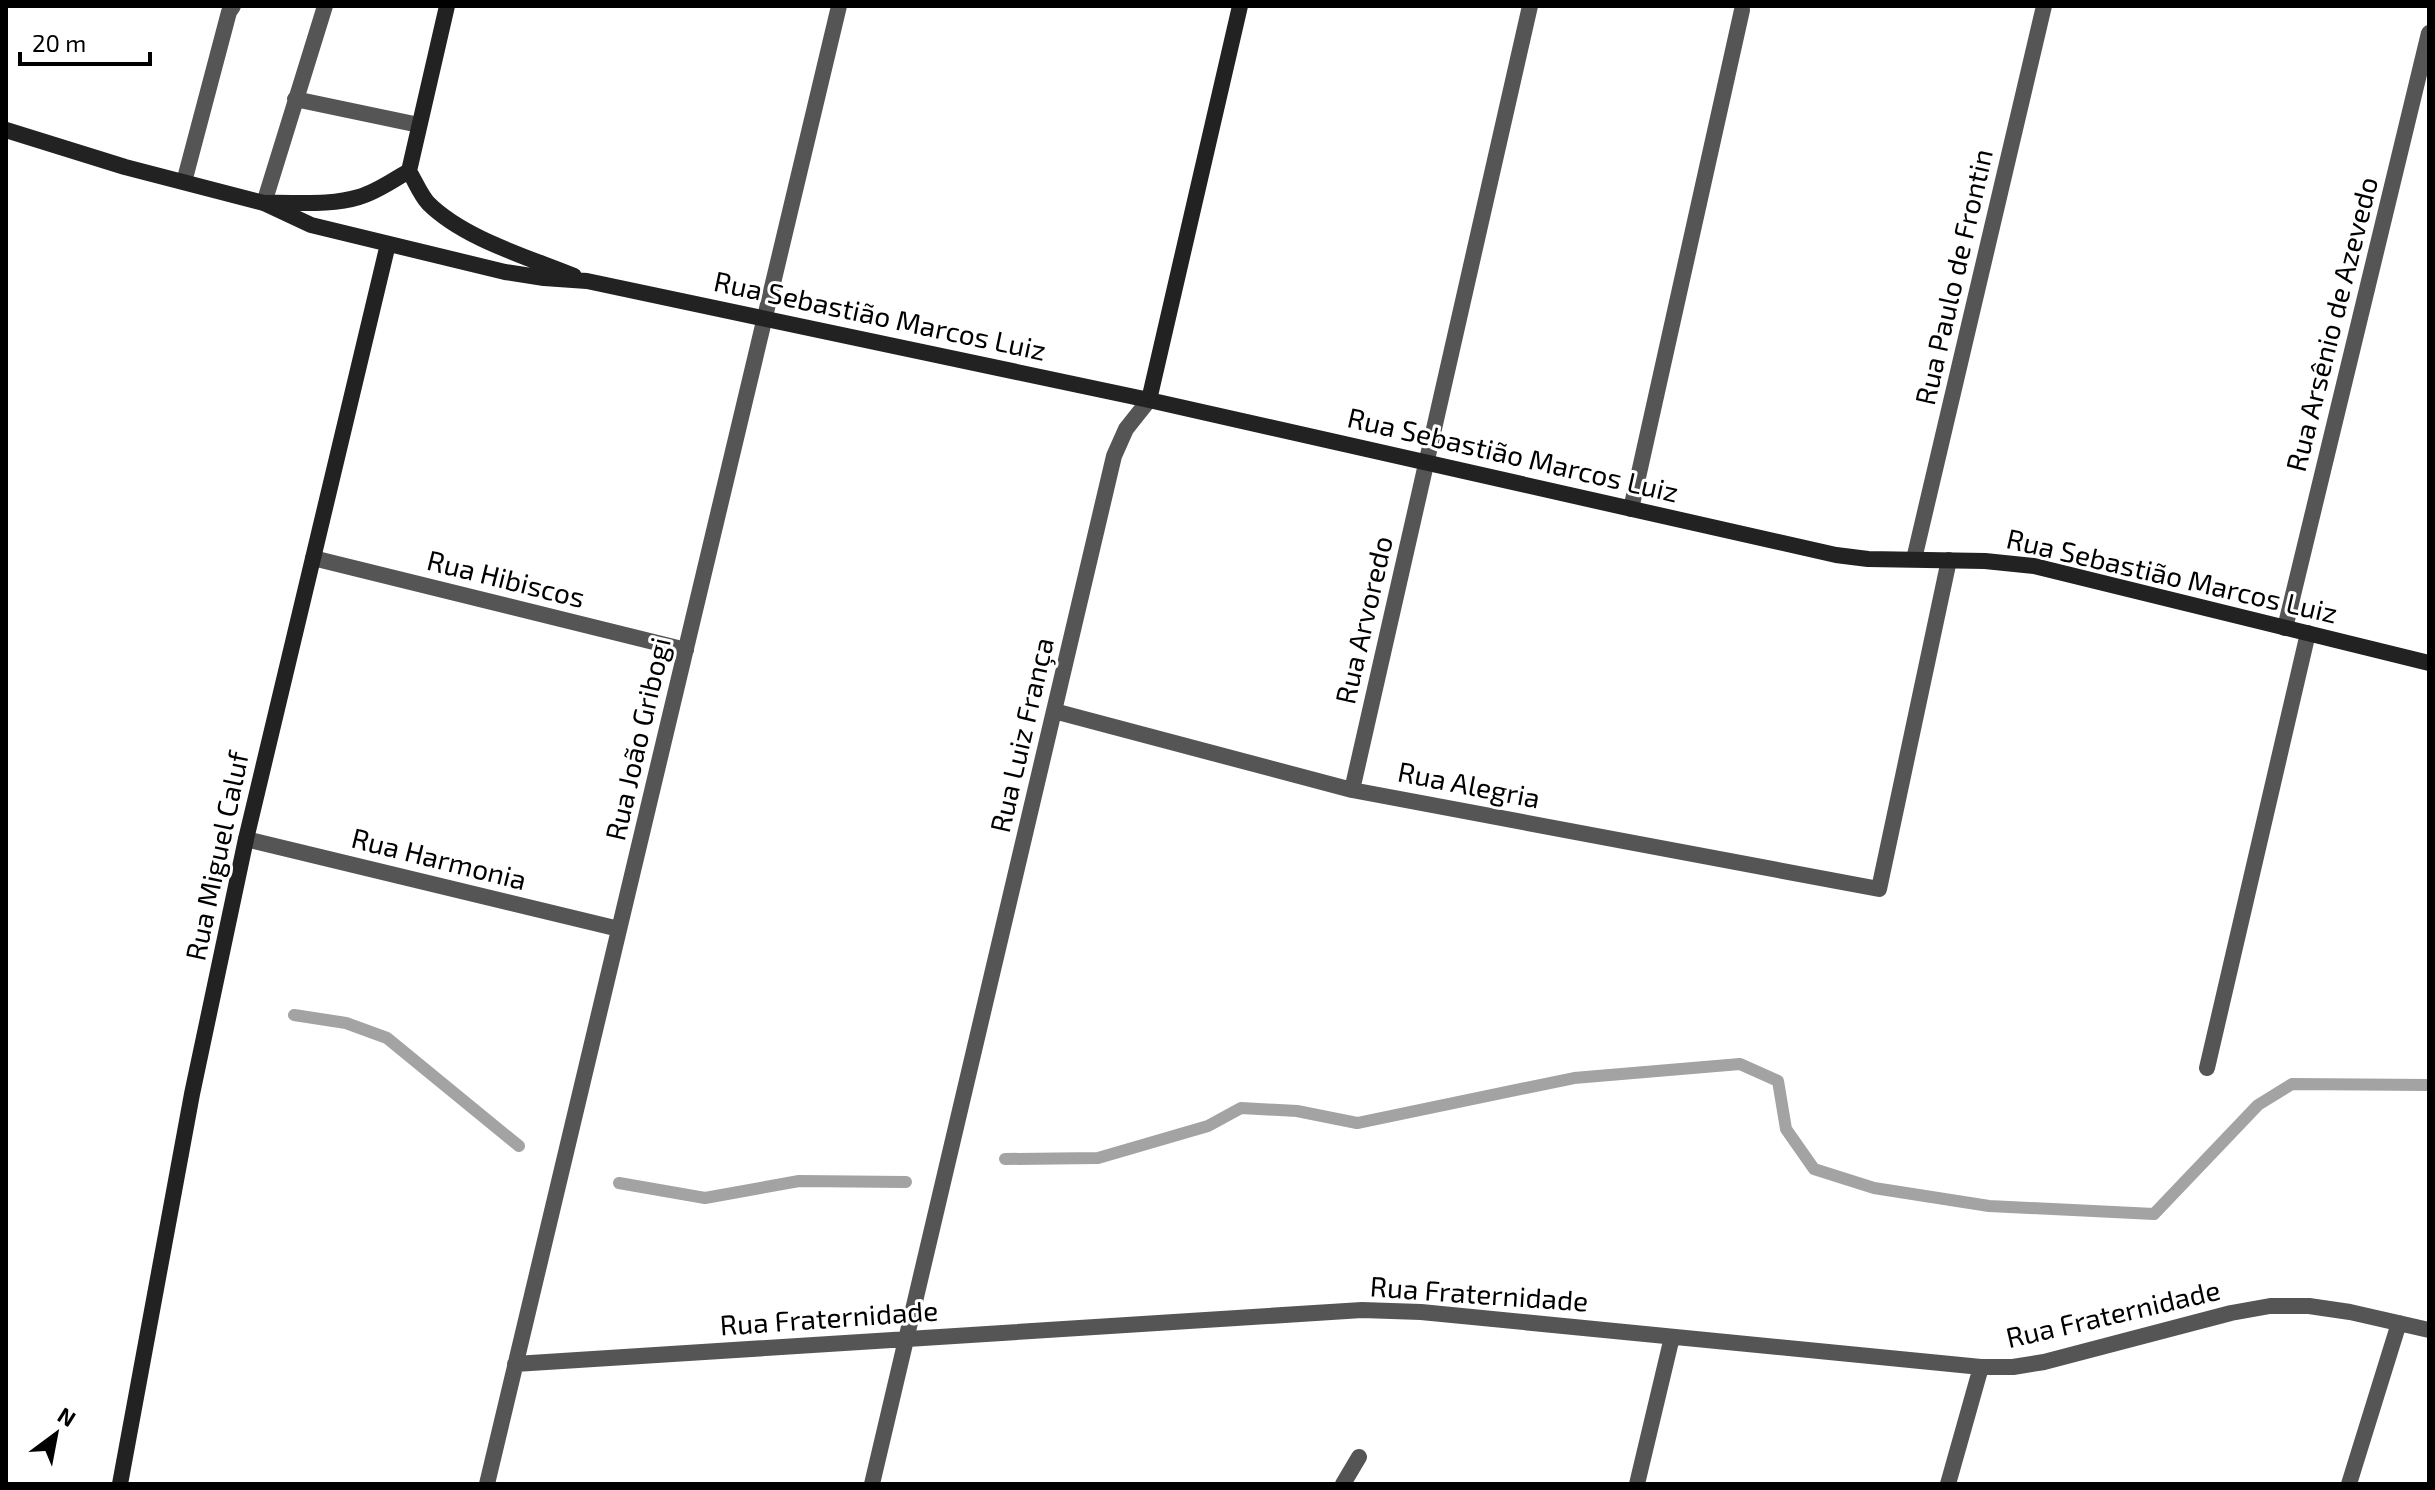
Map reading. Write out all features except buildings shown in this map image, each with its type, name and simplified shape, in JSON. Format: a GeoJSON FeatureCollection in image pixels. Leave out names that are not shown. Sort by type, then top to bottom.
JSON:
{"type":"FeatureCollection","features":[{"type":"Feature","properties":{"kind":"main road"},"geometry":{"type":"LineString","coordinates":[[409,171],[447,6]]}},
{"type":"Feature","properties":{"kind":"main road","name":"Rua Luiz França"},"geometry":{"type":"LineString","coordinates":[[1149,400],[1240,6]]}},
{"type":"Feature","properties":{"kind":"main road","name":"Rua Sebastião Marcos Luiz"},"geometry":{"type":"LineString","coordinates":[[6,130],[96,158],[264,203],[311,225],[505,272],[587,281],[765,318],[1149,400],[1836,555],[2034,566],[2429,663]]}},
{"type":"Feature","properties":{"kind":"main road","name":"Rua Sebastião Marcos Luiz"},"geometry":{"type":"LineString","coordinates":[[264,203],[336,201],[360,197],[409,171],[426,201],[447,219],[477,236],[587,281]]}},
{"type":"Feature","properties":{"kind":"main road","name":"Rua Miguel Caluf"},"geometry":{"type":"LineString","coordinates":[[120,1484],[192,1094],[246,839],[388,244]]}},
{"type":"Feature","properties":{"kind":"street"},"geometry":{"type":"LineString","coordinates":[[184,182],[233,6]]}},
{"type":"Feature","properties":{"kind":"street"},"geometry":{"type":"LineString","coordinates":[[264,203],[325,6]]}},
{"type":"Feature","properties":{"kind":"street","name":"Rua João Gribogi"},"geometry":{"type":"LineString","coordinates":[[487,1484],[839,6]]}},
{"type":"Feature","properties":{"kind":"street","name":"Rua Arvoredo"},"geometry":{"type":"LineString","coordinates":[[1352,790],[1530,6]]}},
{"type":"Feature","properties":{"kind":"street","name":"Rua Paulo de Frontin"},"geometry":{"type":"LineString","coordinates":[[1914,559],[2044,6]]}},
{"type":"Feature","properties":{"kind":"street"},"geometry":{"type":"LineString","coordinates":[[1631,509],[1742,10]]}},
{"type":"Feature","properties":{"kind":"street","name":"Rua Arsênio de Azevedo"},"geometry":{"type":"LineString","coordinates":[[2285,628],[2429,33]]}},
{"type":"Feature","properties":{"kind":"street"},"geometry":{"type":"LineString","coordinates":[[295,99],[419,125]]}},
{"type":"Feature","properties":{"kind":"street","name":"Rua Luiz França"},"geometry":{"type":"LineString","coordinates":[[872,1484],[1114,456],[1126,429],[1149,400]]}},
{"type":"Feature","properties":{"kind":"street","name":"Rua Hibiscos"},"geometry":{"type":"LineString","coordinates":[[313,558],[686,650]]}},
{"type":"Feature","properties":{"kind":"street","name":"Rua Alegria"},"geometry":{"type":"LineString","coordinates":[[1054,711],[1352,790],[1879,889],[1949,560]]}},
{"type":"Feature","properties":{"kind":"street"},"geometry":{"type":"LineString","coordinates":[[2207,1068],[2308,633]]}},
{"type":"Feature","properties":{"kind":"street","name":"Rua Harmonia"},"geometry":{"type":"LineString","coordinates":[[246,839],[619,929]]}},
{"type":"Feature","properties":{"kind":"street","name":"Rua Fraternidade"},"geometry":{"type":"LineString","coordinates":[[515,1364],[1362,1310],[1421,1312],[1981,1367],[2013,1367],[2044,1362],[2231,1313],[2270,1306],[2309,1306],[2350,1312],[2429,1330]]}},
{"type":"Feature","properties":{"kind":"street"},"geometry":{"type":"LineString","coordinates":[[2349,1484],[2399,1323]]}},
{"type":"Feature","properties":{"kind":"street"},"geometry":{"type":"LineString","coordinates":[[1637,1484],[1672,1337]]}},
{"type":"Feature","properties":{"kind":"street"},"geometry":{"type":"LineString","coordinates":[[1948,1484],[1981,1367]]}},
{"type":"Feature","properties":{"kind":"street"},"geometry":{"type":"LineString","coordinates":[[1343,1484],[1359,1457]]}},
{"type":"Feature","properties":{"kind":"waterway"},"geometry":{"type":"LineString","coordinates":[[294,1015],[346,1023],[387,1038],[519,1146]]}},
{"type":"Feature","properties":{"kind":"waterway"},"geometry":{"type":"LineString","coordinates":[[1005,1159],[1098,1158],[1208,1126],[1241,1108],[1297,1111],[1357,1123],[1574,1078],[1740,1064],[1778,1081],[1786,1129],[1814,1169],[1874,1188],[1989,1206],[2154,1214],[2258,1105],[2292,1084],[2429,1085]]}},
{"type":"Feature","properties":{"kind":"waterway"},"geometry":{"type":"LineString","coordinates":[[619,1183],[705,1198],[799,1181],[906,1182]]}}]}
